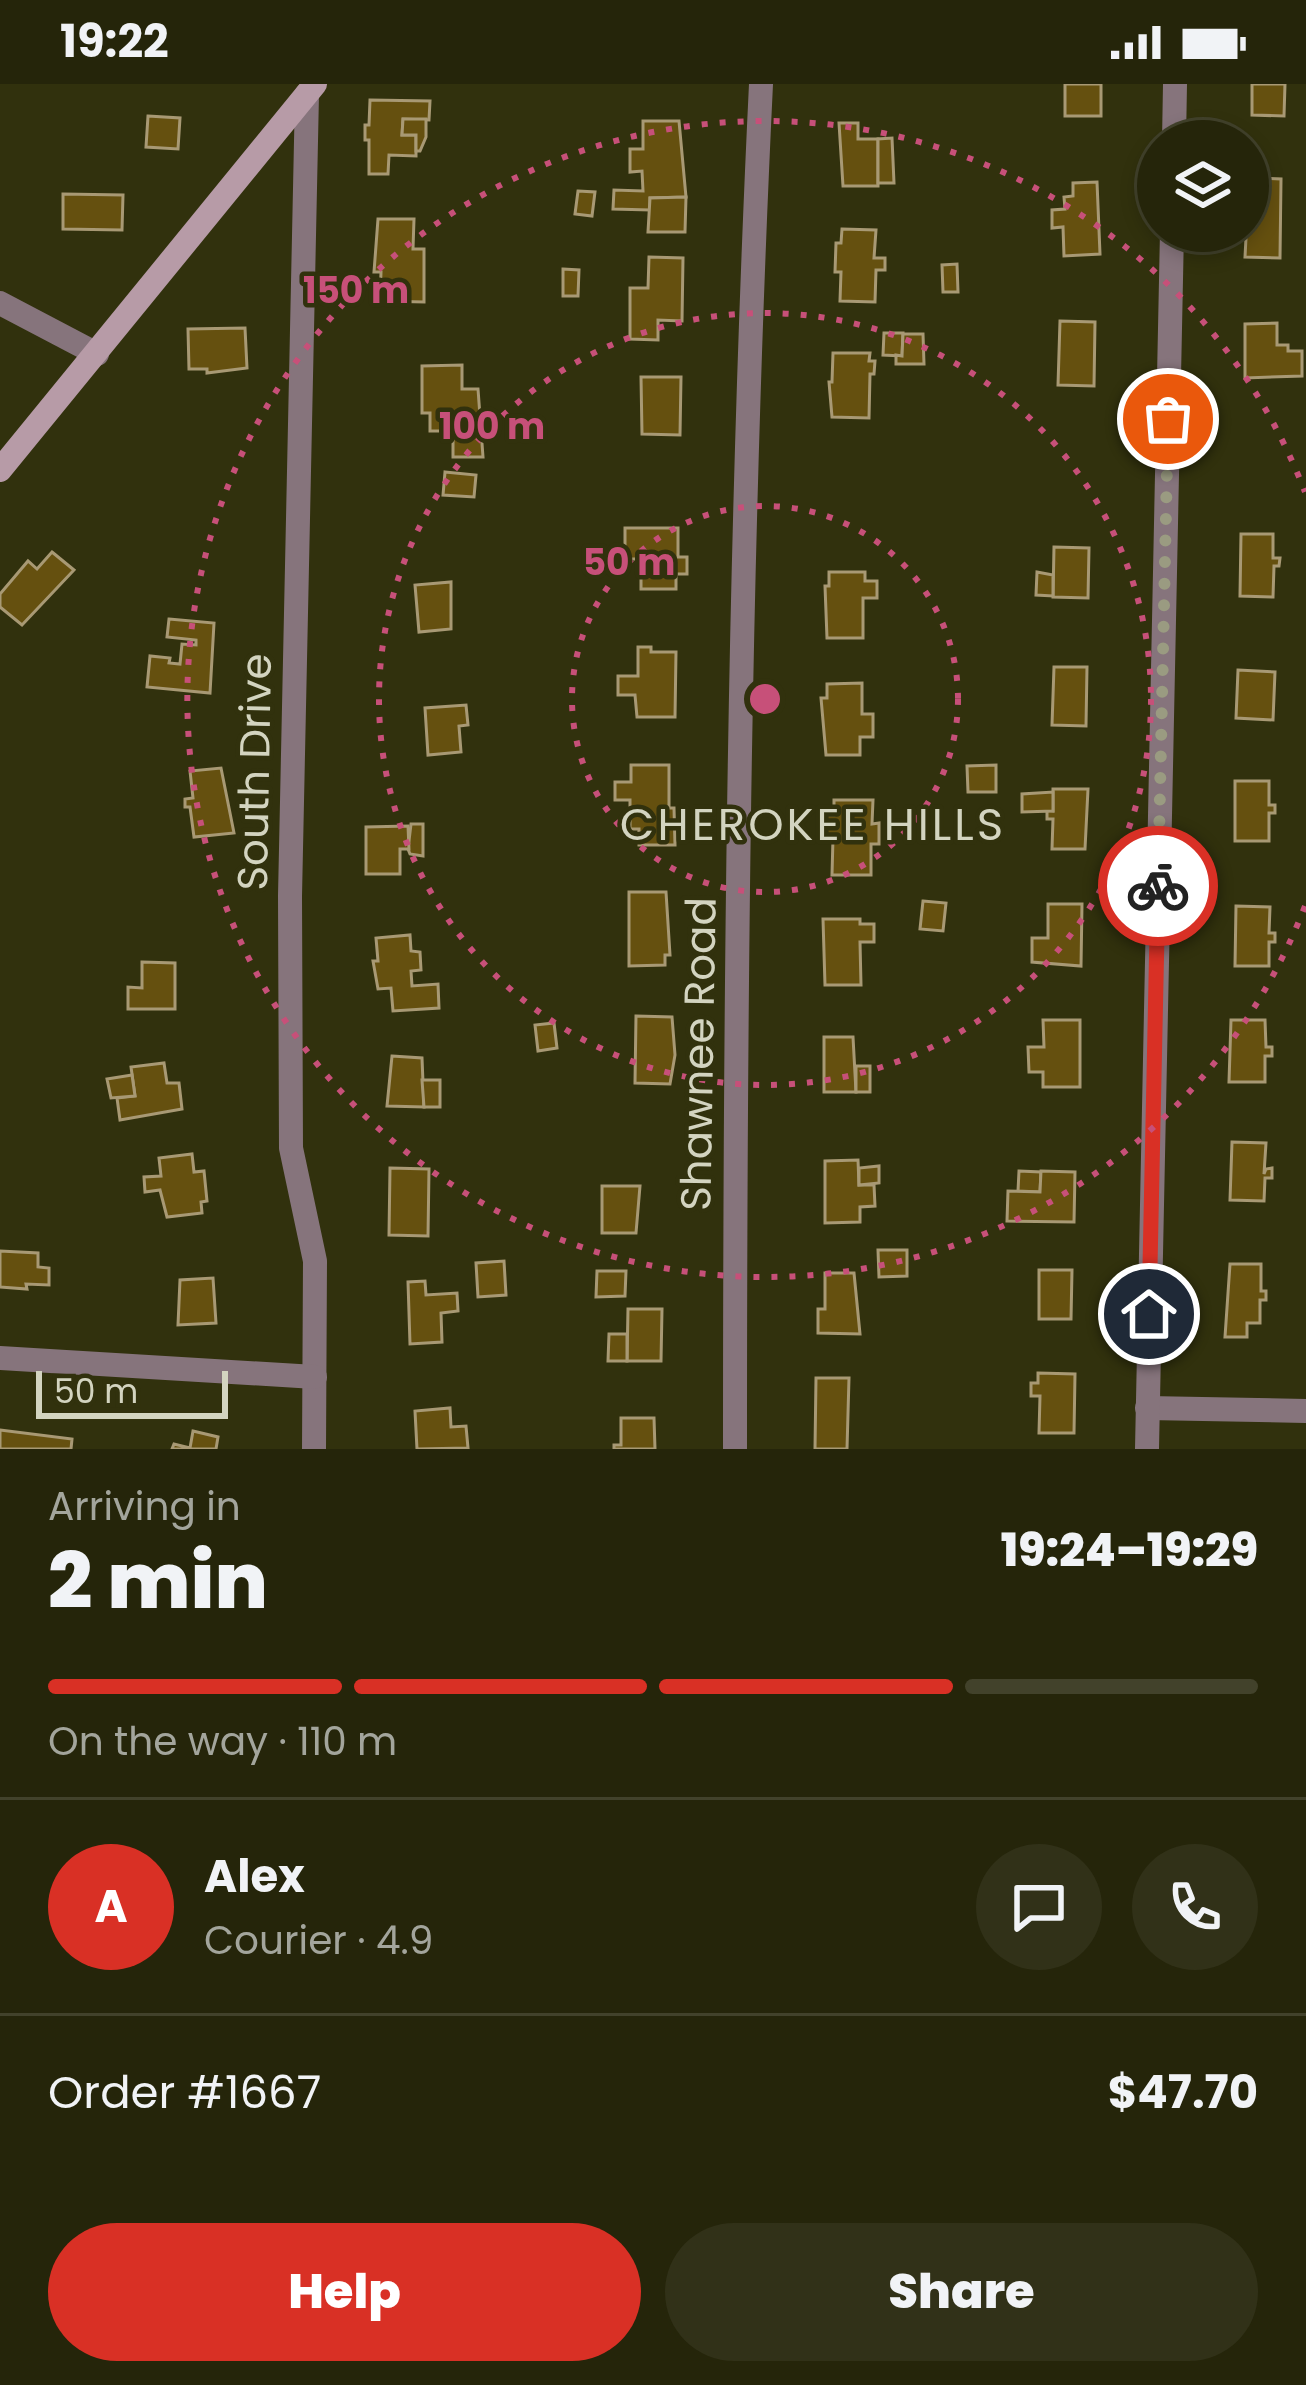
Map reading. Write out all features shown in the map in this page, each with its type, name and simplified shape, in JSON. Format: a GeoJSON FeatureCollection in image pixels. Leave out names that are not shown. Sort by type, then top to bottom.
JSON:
{"type":"FeatureCollection","features":[{"type":"Feature","properties":{"kind":"street","name":"Shawnee Road"},"geometry":{"type":"LineString","coordinates":[[735,1449],[735,1097],[753,247],[761,84]]}},
{"type":"Feature","properties":{"kind":"street"},"geometry":{"type":"LineString","coordinates":[[1174,120],[1175,84]]}},
{"type":"Feature","properties":{"kind":"street"},"geometry":{"type":"LineString","coordinates":[[0,470],[310,89]]}},
{"type":"Feature","properties":{"kind":"street","name":"South Drive"},"geometry":{"type":"LineString","coordinates":[[310,89],[290,896],[291,1148],[315,1261],[314,1449]]}},
{"type":"Feature","properties":{"kind":"street"},"geometry":{"type":"LineString","coordinates":[[1147,1449],[1172,252]]}},
{"type":"Feature","properties":{"kind":"street"},"geometry":{"type":"LineString","coordinates":[[0,303],[97,354]]}},
{"type":"Feature","properties":{"kind":"street"},"geometry":{"type":"LineString","coordinates":[[0,1358],[315,1377]]}},
{"type":"Feature","properties":{"kind":"street"},"geometry":{"type":"LineString","coordinates":[[1147,1408],[1306,1411]]}},
{"type":"Feature","properties":{"kind":"building"},"geometry":{"type":"Polygon","coordinates":[[[1065,84],[1101,84],[1101,116],[1065,116],[1065,84]]]}},
{"type":"Feature","properties":{"kind":"building"},"geometry":{"type":"Polygon","coordinates":[[[1252,84],[1285,84],[1284,116],[1252,115],[1252,84]]]}},
{"type":"Feature","properties":{"kind":"building"},"geometry":{"type":"Polygon","coordinates":[[[370,100],[430,101],[429,120],[403,119],[402,135],[416,135],[416,156],[389,155],[388,174],[369,174],[365,125],[369,125],[370,100]]]}},
{"type":"Feature","properties":{"kind":"building"},"geometry":{"type":"Polygon","coordinates":[[[148,116],[180,118],[178,149],[146,147],[148,116]]]}},
{"type":"Feature","properties":{"kind":"building"},"geometry":{"type":"Polygon","coordinates":[[[403,119],[426,119],[420,151],[416,151],[416,135],[402,135],[403,119]]]}},
{"type":"Feature","properties":{"kind":"building"},"geometry":{"type":"Polygon","coordinates":[[[643,121],[679,121],[686,197],[650,198],[650,210],[613,209],[614,190],[643,191],[642,171],[630,172],[630,149],[643,149],[643,121]]]}},
{"type":"Feature","properties":{"kind":"building"},"geometry":{"type":"Polygon","coordinates":[[[839,123],[858,123],[858,139],[878,139],[878,186],[843,186],[839,123]]]}},
{"type":"Feature","properties":{"kind":"building"},"geometry":{"type":"Polygon","coordinates":[[[892,138],[894,183],[878,183],[878,139],[892,138]]]}},
{"type":"Feature","properties":{"kind":"building"},"geometry":{"type":"Polygon","coordinates":[[[1269,178],[1281,179],[1280,258],[1245,257],[1245,252],[1269,252],[1269,178]]]}},
{"type":"Feature","properties":{"kind":"building"},"geometry":{"type":"Polygon","coordinates":[[[1097,182],[1100,254],[1064,256],[1063,227],[1052,228],[1052,210],[1065,209],[1064,197],[1073,196],[1073,183],[1097,182]]]}},
{"type":"Feature","properties":{"kind":"building"},"geometry":{"type":"Polygon","coordinates":[[[578,191],[595,192],[592,216],[575,214],[578,191]]]}},
{"type":"Feature","properties":{"kind":"building"},"geometry":{"type":"Polygon","coordinates":[[[63,194],[123,195],[122,230],[63,229],[63,194]]]}},
{"type":"Feature","properties":{"kind":"building"},"geometry":{"type":"Polygon","coordinates":[[[686,197],[685,232],[648,232],[650,198],[686,197]]]}},
{"type":"Feature","properties":{"kind":"building"},"geometry":{"type":"Polygon","coordinates":[[[378,219],[414,219],[413,249],[424,249],[424,302],[380,301],[381,272],[374,272],[378,219]]]}},
{"type":"Feature","properties":{"kind":"building"},"geometry":{"type":"Polygon","coordinates":[[[842,229],[876,230],[874,258],[885,258],[885,270],[876,270],[875,302],[840,301],[841,272],[835,272],[836,243],[841,243],[842,229]]]}},
{"type":"Feature","properties":{"kind":"building"},"geometry":{"type":"Polygon","coordinates":[[[649,257],[683,258],[682,321],[658,320],[658,340],[630,339],[630,288],[648,288],[649,257]]]}},
{"type":"Feature","properties":{"kind":"building"},"geometry":{"type":"Polygon","coordinates":[[[957,264],[958,292],[943,292],[942,265],[957,264]]]}},
{"type":"Feature","properties":{"kind":"building"},"geometry":{"type":"Polygon","coordinates":[[[563,269],[579,270],[578,296],[563,296],[563,269]]]}},
{"type":"Feature","properties":{"kind":"building"},"geometry":{"type":"Polygon","coordinates":[[[1060,321],[1095,322],[1094,386],[1058,385],[1060,321]]]}},
{"type":"Feature","properties":{"kind":"building"},"geometry":{"type":"Polygon","coordinates":[[[1277,323],[1277,345],[1302,351],[1302,376],[1245,378],[1245,324],[1277,323]]]}},
{"type":"Feature","properties":{"kind":"building"},"geometry":{"type":"Polygon","coordinates":[[[245,328],[247,368],[207,373],[207,369],[189,369],[188,329],[245,328]]]}},
{"type":"Feature","properties":{"kind":"building"},"geometry":{"type":"Polygon","coordinates":[[[884,333],[903,333],[902,356],[883,355],[884,333]]]}},
{"type":"Feature","properties":{"kind":"building"},"geometry":{"type":"Polygon","coordinates":[[[903,334],[923,334],[924,364],[896,364],[896,355],[902,356],[903,334]]]}},
{"type":"Feature","properties":{"kind":"building"},"geometry":{"type":"Polygon","coordinates":[[[833,353],[870,353],[869,361],[875,361],[874,374],[870,374],[869,418],[832,417],[833,353]]]}},
{"type":"Feature","properties":{"kind":"building"},"geometry":{"type":"Polygon","coordinates":[[[462,365],[462,389],[478,389],[483,457],[453,457],[453,431],[430,431],[430,413],[422,413],[422,366],[462,365]]]}},
{"type":"Feature","properties":{"kind":"building"},"geometry":{"type":"Polygon","coordinates":[[[641,377],[681,377],[680,435],[642,434],[641,377]]]}},
{"type":"Feature","properties":{"kind":"building"},"geometry":{"type":"Polygon","coordinates":[[[445,472],[476,475],[474,497],[443,495],[445,472]]]}},
{"type":"Feature","properties":{"kind":"building"},"geometry":{"type":"Polygon","coordinates":[[[625,528],[678,528],[678,557],[687,557],[687,574],[676,574],[676,589],[641,589],[641,559],[625,559],[625,528]]]}},
{"type":"Feature","properties":{"kind":"building"},"geometry":{"type":"Polygon","coordinates":[[[1241,534],[1273,534],[1273,558],[1280,558],[1279,566],[1274,566],[1273,597],[1240,596],[1241,534]]]}},
{"type":"Feature","properties":{"kind":"building"},"geometry":{"type":"Polygon","coordinates":[[[1054,547],[1089,548],[1088,598],[1053,597],[1054,547]]]}},
{"type":"Feature","properties":{"kind":"building"},"geometry":{"type":"Polygon","coordinates":[[[52,552],[74,570],[22,625],[0,607],[0,594],[28,561],[37,569],[52,552]]]}},
{"type":"Feature","properties":{"kind":"building"},"geometry":{"type":"Polygon","coordinates":[[[829,572],[865,572],[865,581],[877,581],[877,598],[863,598],[863,638],[827,638],[829,572]]]}},
{"type":"Feature","properties":{"kind":"building"},"geometry":{"type":"Polygon","coordinates":[[[1037,572],[1053,575],[1053,596],[1036,595],[1037,572]]]}},
{"type":"Feature","properties":{"kind":"building"},"geometry":{"type":"Polygon","coordinates":[[[451,582],[451,629],[419,632],[415,585],[451,582]]]}},
{"type":"Feature","properties":{"kind":"building"},"geometry":{"type":"Polygon","coordinates":[[[169,619],[214,623],[210,693],[147,687],[150,656],[180,664],[182,644],[196,645],[196,640],[167,637],[169,619]]]}},
{"type":"Feature","properties":{"kind":"building"},"geometry":{"type":"Polygon","coordinates":[[[638,647],[676,652],[675,717],[637,717],[635,695],[618,695],[618,676],[638,676],[638,647]]]}},
{"type":"Feature","properties":{"kind":"building"},"geometry":{"type":"Polygon","coordinates":[[[1054,667],[1087,667],[1086,726],[1052,725],[1054,667]]]}},
{"type":"Feature","properties":{"kind":"building"},"geometry":{"type":"Polygon","coordinates":[[[1238,670],[1275,672],[1273,720],[1236,718],[1238,670]]]}},
{"type":"Feature","properties":{"kind":"building"},"geometry":{"type":"Polygon","coordinates":[[[862,683],[862,714],[873,714],[873,737],[860,737],[860,755],[826,755],[821,698],[827,698],[827,684],[862,683]]]}},
{"type":"Feature","properties":{"kind":"building"},"geometry":{"type":"Polygon","coordinates":[[[466,705],[468,725],[459,726],[461,752],[428,755],[425,708],[466,705]]]}},
{"type":"Feature","properties":{"kind":"building"},"geometry":{"type":"Polygon","coordinates":[[[631,765],[669,765],[675,845],[639,845],[639,829],[630,829],[630,800],[615,800],[615,782],[631,782],[631,765]]]}},
{"type":"Feature","properties":{"kind":"building"},"geometry":{"type":"Polygon","coordinates":[[[996,765],[996,792],[968,792],[967,766],[996,765]]]}},
{"type":"Feature","properties":{"kind":"building"},"geometry":{"type":"Polygon","coordinates":[[[221,768],[234,833],[194,837],[190,807],[185,807],[185,799],[193,798],[190,771],[221,768]]]}},
{"type":"Feature","properties":{"kind":"building"},"geometry":{"type":"Polygon","coordinates":[[[1235,781],[1269,781],[1269,805],[1275,805],[1275,813],[1269,813],[1269,841],[1235,841],[1235,781]]]}},
{"type":"Feature","properties":{"kind":"building"},"geometry":{"type":"Polygon","coordinates":[[[1053,789],[1088,789],[1085,849],[1052,849],[1053,819],[1047,819],[1047,810],[1053,811],[1053,789]]]}},
{"type":"Feature","properties":{"kind":"building"},"geometry":{"type":"Polygon","coordinates":[[[1053,792],[1053,811],[1022,812],[1022,794],[1053,792]]]}},
{"type":"Feature","properties":{"kind":"building"},"geometry":{"type":"Polygon","coordinates":[[[834,800],[873,800],[872,824],[879,823],[879,844],[871,844],[871,875],[832,875],[833,838],[826,837],[826,815],[834,815],[834,800]]]}},
{"type":"Feature","properties":{"kind":"building"},"geometry":{"type":"Polygon","coordinates":[[[411,824],[423,824],[423,856],[410,854],[408,849],[411,824]]]}},
{"type":"Feature","properties":{"kind":"building"},"geometry":{"type":"Polygon","coordinates":[[[408,826],[409,849],[400,849],[400,874],[366,874],[366,827],[408,826]]]}},
{"type":"Feature","properties":{"kind":"building"},"geometry":{"type":"Polygon","coordinates":[[[629,892],[666,892],[670,955],[665,955],[665,965],[629,966],[629,892]]]}},
{"type":"Feature","properties":{"kind":"building"},"geometry":{"type":"Polygon","coordinates":[[[923,901],[946,903],[943,931],[920,929],[923,901]]]}},
{"type":"Feature","properties":{"kind":"building"},"geometry":{"type":"Polygon","coordinates":[[[1048,904],[1082,904],[1081,966],[1032,962],[1032,938],[1048,938],[1048,904]]]}},
{"type":"Feature","properties":{"kind":"building"},"geometry":{"type":"Polygon","coordinates":[[[1236,906],[1270,907],[1269,933],[1275,933],[1275,942],[1269,942],[1269,966],[1235,966],[1236,906]]]}},
{"type":"Feature","properties":{"kind":"building"},"geometry":{"type":"Polygon","coordinates":[[[823,919],[860,919],[860,924],[874,924],[874,942],[860,942],[861,985],[825,985],[823,919]]]}},
{"type":"Feature","properties":{"kind":"building"},"geometry":{"type":"Polygon","coordinates":[[[410,935],[411,951],[420,952],[421,970],[411,971],[412,986],[438,984],[439,1008],[393,1011],[391,988],[378,989],[373,961],[378,961],[376,938],[410,935]]]}},
{"type":"Feature","properties":{"kind":"building"},"geometry":{"type":"Polygon","coordinates":[[[142,962],[175,963],[175,1009],[128,1009],[128,987],[142,988],[142,962]]]}},
{"type":"Feature","properties":{"kind":"building"},"geometry":{"type":"Polygon","coordinates":[[[636,1016],[672,1017],[675,1055],[670,1084],[635,1083],[636,1016]]]}},
{"type":"Feature","properties":{"kind":"building"},"geometry":{"type":"Polygon","coordinates":[[[1043,1020],[1080,1020],[1080,1087],[1043,1087],[1043,1072],[1029,1072],[1028,1047],[1044,1047],[1043,1020]]]}},
{"type":"Feature","properties":{"kind":"building"},"geometry":{"type":"Polygon","coordinates":[[[1231,1020],[1265,1020],[1266,1047],[1272,1047],[1272,1056],[1265,1056],[1265,1082],[1229,1082],[1231,1020]]]}},
{"type":"Feature","properties":{"kind":"building"},"geometry":{"type":"Polygon","coordinates":[[[554,1023],[557,1048],[538,1051],[535,1025],[554,1023]]]}},
{"type":"Feature","properties":{"kind":"building"},"geometry":{"type":"Polygon","coordinates":[[[824,1037],[853,1037],[856,1092],[824,1092],[824,1037]]]}},
{"type":"Feature","properties":{"kind":"building"},"geometry":{"type":"Polygon","coordinates":[[[392,1056],[422,1058],[424,1107],[387,1106],[392,1056]]]}},
{"type":"Feature","properties":{"kind":"building"},"geometry":{"type":"Polygon","coordinates":[[[164,1063],[167,1083],[179,1083],[182,1109],[120,1120],[117,1098],[135,1096],[131,1067],[164,1063]]]}},
{"type":"Feature","properties":{"kind":"building"},"geometry":{"type":"Polygon","coordinates":[[[856,1066],[870,1066],[870,1092],[856,1092],[856,1066]]]}},
{"type":"Feature","properties":{"kind":"building"},"geometry":{"type":"Polygon","coordinates":[[[132,1075],[135,1096],[111,1098],[107,1079],[132,1075]]]}},
{"type":"Feature","properties":{"kind":"building"},"geometry":{"type":"Polygon","coordinates":[[[422,1080],[440,1080],[440,1107],[424,1107],[422,1080]]]}},
{"type":"Feature","properties":{"kind":"building"},"geometry":{"type":"Polygon","coordinates":[[[1232,1142],[1266,1143],[1264,1174],[1272,1168],[1272,1178],[1265,1178],[1264,1201],[1230,1200],[1232,1142]]]}},
{"type":"Feature","properties":{"kind":"building"},"geometry":{"type":"Polygon","coordinates":[[[192,1154],[194,1172],[204,1171],[207,1201],[201,1202],[202,1213],[167,1217],[160,1190],[145,1192],[144,1177],[161,1176],[159,1158],[192,1154]]]}},
{"type":"Feature","properties":{"kind":"building"},"geometry":{"type":"Polygon","coordinates":[[[858,1160],[859,1185],[874,1185],[875,1206],[860,1207],[860,1222],[825,1223],[825,1161],[858,1160]]]}},
{"type":"Feature","properties":{"kind":"building"},"geometry":{"type":"Polygon","coordinates":[[[879,1166],[879,1183],[859,1185],[859,1168],[879,1166]]]}},
{"type":"Feature","properties":{"kind":"building"},"geometry":{"type":"Polygon","coordinates":[[[390,1168],[429,1169],[428,1236],[389,1235],[390,1168]]]}},
{"type":"Feature","properties":{"kind":"building"},"geometry":{"type":"Polygon","coordinates":[[[1019,1171],[1041,1172],[1040,1192],[1018,1191],[1019,1171]]]}},
{"type":"Feature","properties":{"kind":"building"},"geometry":{"type":"Polygon","coordinates":[[[1041,1171],[1075,1172],[1074,1222],[1007,1221],[1008,1191],[1040,1192],[1041,1171]]]}},
{"type":"Feature","properties":{"kind":"building"},"geometry":{"type":"Polygon","coordinates":[[[602,1186],[640,1186],[636,1233],[602,1233],[602,1186]]]}},
{"type":"Feature","properties":{"kind":"building"},"geometry":{"type":"Polygon","coordinates":[[[878,1250],[907,1250],[907,1276],[879,1277],[878,1250]]]}},
{"type":"Feature","properties":{"kind":"building"},"geometry":{"type":"Polygon","coordinates":[[[0,1251],[38,1253],[38,1267],[49,1268],[49,1285],[0,1287],[0,1251]]]}},
{"type":"Feature","properties":{"kind":"building"},"geometry":{"type":"Polygon","coordinates":[[[504,1261],[506,1295],[478,1297],[476,1263],[504,1261]]]}},
{"type":"Feature","properties":{"kind":"building"},"geometry":{"type":"Polygon","coordinates":[[[1230,1264],[1261,1264],[1261,1291],[1266,1291],[1266,1300],[1260,1300],[1260,1323],[1247,1323],[1247,1337],[1225,1337],[1230,1264]]]}},
{"type":"Feature","properties":{"kind":"building"},"geometry":{"type":"Polygon","coordinates":[[[1039,1270],[1072,1270],[1071,1319],[1039,1319],[1039,1270]]]}},
{"type":"Feature","properties":{"kind":"building"},"geometry":{"type":"Polygon","coordinates":[[[597,1271],[626,1271],[625,1296],[596,1297],[597,1271]]]}},
{"type":"Feature","properties":{"kind":"building"},"geometry":{"type":"Polygon","coordinates":[[[825,1273],[854,1273],[860,1334],[818,1333],[818,1309],[825,1309],[825,1273]]]}},
{"type":"Feature","properties":{"kind":"building"},"geometry":{"type":"Polygon","coordinates":[[[213,1278],[216,1323],[178,1325],[180,1280],[213,1278]]]}},
{"type":"Feature","properties":{"kind":"building"},"geometry":{"type":"Polygon","coordinates":[[[425,1281],[426,1295],[457,1293],[458,1311],[441,1313],[442,1342],[410,1344],[408,1282],[425,1281]]]}},
{"type":"Feature","properties":{"kind":"building"},"geometry":{"type":"Polygon","coordinates":[[[628,1309],[662,1309],[661,1361],[627,1361],[628,1309]]]}},
{"type":"Feature","properties":{"kind":"building"},"geometry":{"type":"Polygon","coordinates":[[[609,1334],[627,1334],[627,1361],[608,1361],[609,1334]]]}},
{"type":"Feature","properties":{"kind":"building"},"geometry":{"type":"Polygon","coordinates":[[[1038,1373],[1075,1374],[1074,1433],[1039,1433],[1040,1396],[1031,1396],[1031,1383],[1038,1383],[1038,1373]]]}},
{"type":"Feature","properties":{"kind":"building"},"geometry":{"type":"Polygon","coordinates":[[[816,1378],[849,1378],[847,1449],[815,1449],[816,1378]]]}},
{"type":"Feature","properties":{"kind":"building"},"geometry":{"type":"Polygon","coordinates":[[[450,1408],[451,1427],[466,1426],[468,1448],[417,1449],[415,1411],[450,1408]]]}},
{"type":"Feature","properties":{"kind":"building"},"geometry":{"type":"Polygon","coordinates":[[[621,1418],[654,1418],[655,1449],[614,1449],[621,1445],[621,1418]]]}},
{"type":"Feature","properties":{"kind":"building"},"geometry":{"type":"Polygon","coordinates":[[[0,1430],[72,1439],[71,1449],[0,1449],[0,1430]]]}},
{"type":"Feature","properties":{"kind":"building"},"geometry":{"type":"Polygon","coordinates":[[[193,1431],[218,1437],[216,1449],[172,1449],[174,1444],[190,1448],[193,1431]]]}},
{"type":"Feature","properties":{"kind":"way so far"},"geometry":{"type":"LineString","coordinates":[[1158,886],[1168,419]]}},
{"type":"Feature","properties":{"kind":"district","name":"CHEROKEE HILLS"},"geometry":{"type":"Point","coordinates":[813,824]}},
{"type":"Feature","properties":{"kind":"route"},"geometry":{"type":"LineString","coordinates":[[1149,1314],[1158,886]]}}]}
